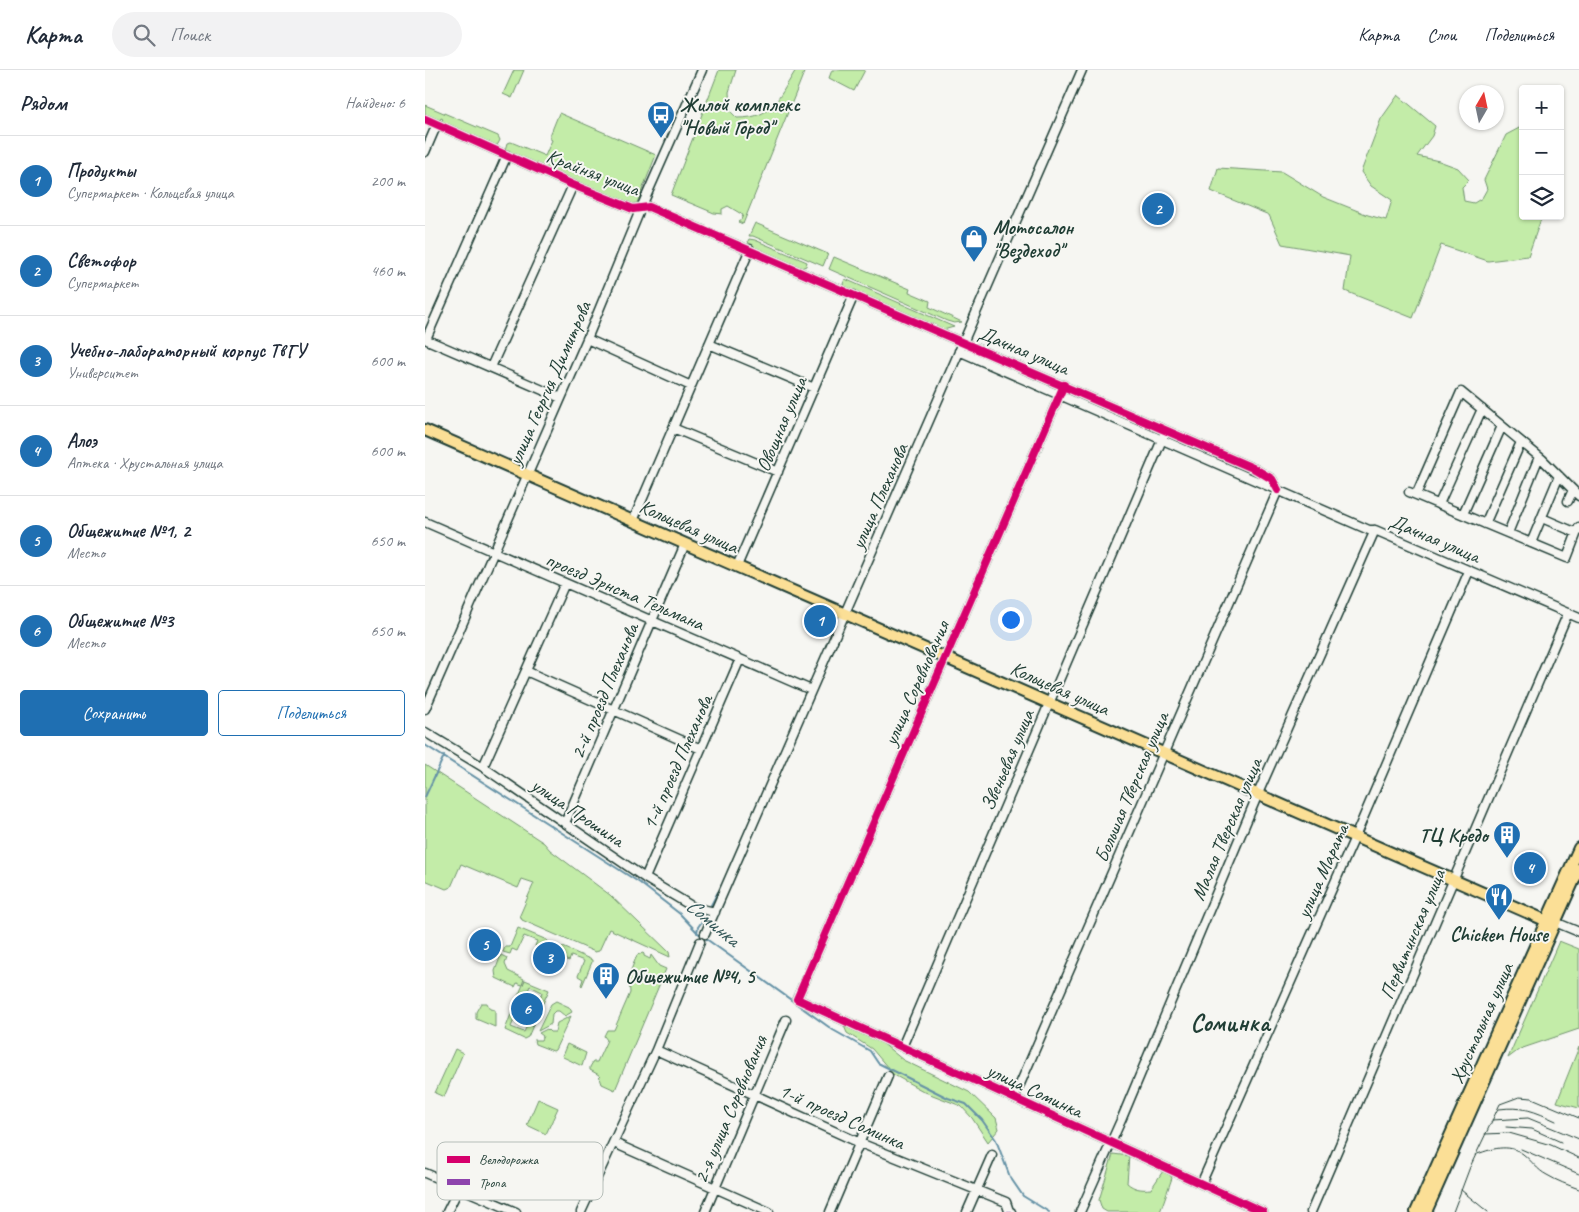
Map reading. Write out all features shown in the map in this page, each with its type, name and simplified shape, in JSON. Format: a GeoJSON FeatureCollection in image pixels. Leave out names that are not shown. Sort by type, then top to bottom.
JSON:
{"type":"FeatureCollection","features":[{"type":"Feature","properties":{"kind":"main road","name":"Кольцевая улица"},"geometry":{"type":"LineString","coordinates":[[425,430],[1453,880],[1551,921]]}},
{"type":"Feature","properties":{"kind":"main road","name":"Хрустальная улица"},"geometry":{"type":"LineString","coordinates":[[1426,1212],[1551,921],[1579,848]]}},
{"type":"Feature","properties":{"kind":"main road","name":"Хрустальная улица"},"geometry":{"type":"LineString","coordinates":[[1416,1212],[1551,921],[1579,869]]}},
{"type":"Feature","properties":{"kind":"street","name":"улица Георгия Димитрова"},"geometry":{"type":"LineString","coordinates":[[425,709],[702,70]]}},
{"type":"Feature","properties":{"kind":"street","name":"улица Плеханова"},"geometry":{"type":"LineString","coordinates":[[603,1166],[656,1050],[702,938],[1082,70]]}},
{"type":"Feature","properties":{"kind":"street","name":"Крайняя улица"},"geometry":{"type":"LineString","coordinates":[[425,119],[573,185],[633,209],[649,207],[750,249]]}},
{"type":"Feature","properties":{"kind":"street"},"geometry":{"type":"LineString","coordinates":[[425,152],[437,124]]}},
{"type":"Feature","properties":{"kind":"street"},"geometry":{"type":"LineString","coordinates":[[507,155],[426,339],[561,398]]}},
{"type":"Feature","properties":{"kind":"street"},"geometry":{"type":"LineString","coordinates":[[491,367],[573,185]]}},
{"type":"Feature","properties":{"kind":"street","name":"Дачная улица"},"geometry":{"type":"LineString","coordinates":[[750,249],[1255,469],[1271,479],[1278,490]]}},
{"type":"Feature","properties":{"kind":"street"},"geometry":{"type":"LineString","coordinates":[[633,521],[750,249]]}},
{"type":"Feature","properties":{"kind":"street","name":"Овощная улица"},"geometry":{"type":"LineString","coordinates":[[737,566],[854,295]]}},
{"type":"Feature","properties":{"kind":"street"},"geometry":{"type":"LineString","coordinates":[[587,339],[691,386]]}},
{"type":"Feature","properties":{"kind":"street"},"geometry":{"type":"LineString","coordinates":[[709,344],[814,388]]}},
{"type":"Feature","properties":{"kind":"street","name":"Дачная улица"},"geometry":{"type":"LineString","coordinates":[[959,351],[1369,530],[1375,530],[1579,618]]}},
{"type":"Feature","properties":{"kind":"street","name":"улица Соревнования"},"geometry":{"type":"LineString","coordinates":[[798,994],[1064,385]]}},
{"type":"Feature","properties":{"kind":"street"},"geometry":{"type":"LineString","coordinates":[[1542,518],[1578,530],[1567,558],[1413,493],[1461,392],[1539,457],[1576,493],[1567,501]]}},
{"type":"Feature","properties":{"kind":"street"},"geometry":{"type":"LineString","coordinates":[[1439,504],[1482,410]]}},
{"type":"Feature","properties":{"kind":"street"},"geometry":{"type":"LineString","coordinates":[[1463,514],[1502,426]]}},
{"type":"Feature","properties":{"kind":"street"},"geometry":{"type":"LineString","coordinates":[[673,428],[778,472]]}},
{"type":"Feature","properties":{"kind":"street","name":"Звеньевая улица"},"geometry":{"type":"LineString","coordinates":[[902,1047],[1167,431]]}},
{"type":"Feature","properties":{"kind":"street"},"geometry":{"type":"LineString","coordinates":[[1485,524],[1521,442]]}},
{"type":"Feature","properties":{"kind":"street"},"geometry":{"type":"LineString","coordinates":[[1508,533],[1539,457]]}},
{"type":"Feature","properties":{"kind":"street"},"geometry":{"type":"LineString","coordinates":[[1531,543],[1559,476]]}},
{"type":"Feature","properties":{"kind":"street","name":"Большая Тверская улица"},"geometry":{"type":"LineString","coordinates":[[1014,1098],[1278,490]]}},
{"type":"Feature","properties":{"kind":"street","name":"проезд Эрнста Тельмана"},"geometry":{"type":"LineString","coordinates":[[425,522],[811,690]]}},
{"type":"Feature","properties":{"kind":"street","name":"Малая Тверская улица"},"geometry":{"type":"LineString","coordinates":[[1080,1212],[1258,794],[1375,530]]}},
{"type":"Feature","properties":{"kind":"street","name":"2-й проезд Плеханова"},"geometry":{"type":"LineString","coordinates":[[565,822],[685,544]]}},
{"type":"Feature","properties":{"kind":"street","name":"улица Марата"},"geometry":{"type":"LineString","coordinates":[[1201,1184],[1355,837],[1469,570]]}},
{"type":"Feature","properties":{"kind":"street"},"geometry":{"type":"LineString","coordinates":[[483,767],[565,583]]}},
{"type":"Feature","properties":{"kind":"street","name":"Первитинская улица"},"geometry":{"type":"LineString","coordinates":[[1311,1212],[1568,613]]}},
{"type":"Feature","properties":{"kind":"street","name":"1-й проезд Плеханова"},"geometry":{"type":"LineString","coordinates":[[645,878],[740,659]]}},
{"type":"Feature","properties":{"kind":"street"},"geometry":{"type":"LineString","coordinates":[[526,670],[701,749]]}},
{"type":"Feature","properties":{"kind":"street","name":"улица Прошина"},"geometry":{"type":"LineString","coordinates":[[425,732],[483,767],[645,878],[693,907],[715,912]]}},
{"type":"Feature","properties":{"kind":"street","name":"Кольцевая улица"},"geometry":{"type":"LineString","coordinates":[[1551,921],[1579,932]]}},
{"type":"Feature","properties":{"kind":"street","name":"улица Соминка"},"geometry":{"type":"LineString","coordinates":[[798,994],[797,999],[805,1003],[1263,1212]]}},
{"type":"Feature","properties":{"kind":"street","name":"2-я улица Соревнования"},"geometry":{"type":"LineString","coordinates":[[705,1212],[786,1020]]}},
{"type":"Feature","properties":{"kind":"street","name":"1-й проезд Соминка"},"geometry":{"type":"LineString","coordinates":[[656,1050],[859,1143],[1006,1202],[1010,1212]]}},
{"type":"Feature","properties":{"kind":"street"},"geometry":{"type":"LineString","coordinates":[[830,1212],[888,1076]]}},
{"type":"Feature","properties":{"kind":"street"},"geometry":{"type":"LineString","coordinates":[[614,1143],[769,1212]]}},
{"type":"Feature","properties":{"kind":"street"},"geometry":{"type":"LineString","coordinates":[[967,1212],[991,1155]]}},
{"type":"Feature","properties":{"kind":"street"},"geometry":{"type":"LineString","coordinates":[[425,1172],[437,1178]]}},
{"type":"Feature","properties":{"kind":"street"},"geometry":{"type":"LineString","coordinates":[[447,1212],[453,1200]]}},
{"type":"Feature","properties":{"kind":"street"},"geometry":{"type":"LineString","coordinates":[[488,1200],[516,1212]]}},
{"type":"Feature","properties":{"kind":"street","name":"улица Плеханова"},"geometry":{"type":"LineString","coordinates":[[581,1212],[587,1200]]}},
{"type":"Feature","properties":{"kind":"green space"},"geometry":{"type":"Polygon","coordinates":[[[514,70],[524,70],[512,98],[503,94],[514,70]]]}},
{"type":"Feature","properties":{"kind":"green space"},"geometry":{"type":"Polygon","coordinates":[[[719,70],[736,70],[729,92],[730,111],[737,118],[759,115],[766,111],[773,106],[796,70],[805,70],[743,224],[738,222],[743,215],[728,206],[722,209],[722,214],[714,213],[671,195],[719,70]]]}},
{"type":"Feature","properties":{"kind":"green space"},"geometry":{"type":"Polygon","coordinates":[[[832,70],[865,70],[854,91],[829,78],[832,70]]]}},
{"type":"Feature","properties":{"kind":"green space"},"geometry":{"type":"Polygon","coordinates":[[[1398,95],[1435,126],[1432,136],[1417,156],[1458,168],[1469,180],[1462,187],[1464,201],[1474,203],[1482,198],[1487,189],[1484,180],[1506,135],[1519,128],[1519,220],[1541,220],[1528,256],[1488,261],[1441,245],[1413,318],[1345,291],[1350,256],[1282,244],[1269,215],[1211,191],[1218,168],[1282,172],[1323,197],[1386,220],[1392,200],[1371,186],[1361,172],[1381,119],[1398,95]]]}},
{"type":"Feature","properties":{"kind":"green space"},"geometry":{"type":"Polygon","coordinates":[[[425,105],[498,136],[500,140],[498,144],[495,146],[441,122],[443,119],[441,118],[439,122],[425,115],[425,105]]]}},
{"type":"Feature","properties":{"kind":"green space"},"geometry":{"type":"Polygon","coordinates":[[[559,113],[656,155],[637,203],[628,204],[505,150],[507,143],[511,142],[545,156],[552,140],[549,138],[559,113]]]}},
{"type":"Feature","properties":{"kind":"green space"},"geometry":{"type":"Polygon","coordinates":[[[755,223],[828,254],[823,266],[753,236],[749,236],[755,223]]]}},
{"type":"Feature","properties":{"kind":"green space"},"geometry":{"type":"Polygon","coordinates":[[[749,239],[807,262],[806,266],[801,268],[750,246],[749,239]]]}},
{"type":"Feature","properties":{"kind":"green space"},"geometry":{"type":"Polygon","coordinates":[[[834,257],[910,289],[909,292],[930,301],[929,307],[962,322],[954,323],[947,321],[829,269],[834,257]]]}},
{"type":"Feature","properties":{"kind":"green space"},"geometry":{"type":"Polygon","coordinates":[[[845,279],[954,327],[943,330],[845,287],[843,284],[845,279]]]}},
{"type":"Feature","properties":{"kind":"green space"},"geometry":{"type":"Polygon","coordinates":[[[425,765],[544,843],[550,850],[610,895],[669,952],[670,957],[609,929],[599,951],[595,952],[522,920],[520,915],[534,883],[522,879],[518,888],[461,864],[451,887],[446,889],[425,880],[425,765]]]}},
{"type":"Feature","properties":{"kind":"green space"},"geometry":{"type":"Polygon","coordinates":[[[518,928],[547,940],[551,947],[548,952],[535,946],[537,941],[524,936],[517,951],[512,949],[510,954],[503,952],[505,947],[510,947],[518,928]]]}},
{"type":"Feature","properties":{"kind":"green space"},"geometry":{"type":"Polygon","coordinates":[[[1559,941],[1579,949],[1579,1029],[1520,1049],[1508,1058],[1559,941]]]}},
{"type":"Feature","properties":{"kind":"green space"},"geometry":{"type":"Polygon","coordinates":[[[563,947],[592,960],[582,986],[583,979],[578,976],[584,961],[571,956],[569,961],[553,955],[556,950],[563,947]]]}},
{"type":"Feature","properties":{"kind":"green space"},"geometry":{"type":"Polygon","coordinates":[[[643,953],[644,956],[650,959],[651,955],[659,966],[666,969],[615,1090],[602,1084],[599,1075],[590,1070],[590,1067],[593,1062],[597,1062],[607,1040],[604,1036],[607,1030],[614,1030],[630,993],[629,975],[637,955],[643,953]]]}},
{"type":"Feature","properties":{"kind":"green space"},"geometry":{"type":"Polygon","coordinates":[[[501,955],[507,958],[505,964],[508,971],[524,979],[522,985],[517,983],[515,987],[496,978],[495,971],[501,955]]]}},
{"type":"Feature","properties":{"kind":"green space"},"geometry":{"type":"Polygon","coordinates":[[[525,980],[549,990],[539,1012],[535,1010],[542,992],[530,986],[522,1003],[516,1001],[525,980]]]}},
{"type":"Feature","properties":{"kind":"green space"},"geometry":{"type":"Polygon","coordinates":[[[556,1001],[569,1007],[572,1012],[565,1016],[559,1011],[555,1011],[552,1014],[551,1024],[538,1031],[551,1004],[556,1001]]]}},
{"type":"Feature","properties":{"kind":"green space"},"geometry":{"type":"Polygon","coordinates":[[[481,1003],[487,1003],[490,1009],[495,1010],[495,1027],[476,1019],[476,1012],[481,1003]]]}},
{"type":"Feature","properties":{"kind":"green space"},"geometry":{"type":"Polygon","coordinates":[[[514,1006],[519,1008],[511,1027],[524,1032],[533,1014],[537,1016],[528,1037],[524,1039],[505,1030],[514,1006]]]}},
{"type":"Feature","properties":{"kind":"green space"},"geometry":{"type":"Polygon","coordinates":[[[571,1016],[555,1050],[553,1051],[535,1044],[534,1040],[541,1040],[543,1036],[539,1033],[547,1029],[550,1032],[555,1032],[557,1023],[571,1016]]]}},
{"type":"Feature","properties":{"kind":"green space"},"geometry":{"type":"Polygon","coordinates":[[[844,1026],[881,1042],[903,1060],[969,1092],[996,1118],[999,1129],[988,1142],[972,1118],[961,1106],[925,1092],[894,1075],[872,1049],[847,1033],[844,1026]]]}},
{"type":"Feature","properties":{"kind":"green space"},"geometry":{"type":"Polygon","coordinates":[[[567,1044],[586,1053],[582,1066],[562,1056],[567,1044]]]}},
{"type":"Feature","properties":{"kind":"green space"},"geometry":{"type":"Polygon","coordinates":[[[1579,1047],[1579,1108],[1557,1102],[1579,1047]]]}},
{"type":"Feature","properties":{"kind":"green space"},"geometry":{"type":"Polygon","coordinates":[[[455,1049],[463,1053],[444,1097],[435,1093],[455,1049]]]}},
{"type":"Feature","properties":{"kind":"green space"},"geometry":{"type":"Polygon","coordinates":[[[538,1099],[558,1108],[546,1134],[527,1125],[538,1099]]]}},
{"type":"Feature","properties":{"kind":"green space"},"geometry":{"type":"Polygon","coordinates":[[[1113,1154],[1129,1156],[1127,1183],[1135,1188],[1151,1189],[1163,1171],[1168,1172],[1172,1178],[1160,1212],[1107,1212],[1102,1209],[1099,1200],[1113,1154]]]}},
{"type":"Feature","properties":{"kind":"waterway","name":"Соминка"},"geometry":{"type":"LineString","coordinates":[[425,745],[640,883],[680,914],[698,933],[833,1030],[870,1051],[878,1063],[948,1098],[966,1104],[982,1120],[996,1140],[1010,1177],[1023,1196],[1049,1212]]}},
{"type":"Feature","properties":{"kind":"waterway"},"geometry":{"type":"LineString","coordinates":[[425,797],[444,756]]}},
{"type":"Feature","properties":{"kind":"waterway"},"geometry":{"type":"LineString","coordinates":[[710,907],[718,892]]}},
{"type":"Feature","properties":{"kind":"waterway"},"geometry":{"type":"LineString","coordinates":[[697,933],[698,927],[708,913]]}},
{"type":"Feature","properties":{"kind":"tram line"},"geometry":{"type":"LineString","coordinates":[[1453,1212],[1470,1167],[1500,1104],[1519,1097],[1532,1098],[1579,1118]]}},
{"type":"Feature","properties":{"kind":"tram line"},"geometry":{"type":"LineString","coordinates":[[1499,1109],[1515,1108],[1528,1110],[1556,1121]]}},
{"type":"Feature","properties":{"kind":"tram line"},"geometry":{"type":"LineString","coordinates":[[1492,1120],[1528,1118],[1579,1139]]}},
{"type":"Feature","properties":{"kind":"tram line"},"geometry":{"type":"LineString","coordinates":[[1506,1127],[1532,1129],[1561,1142]]}},
{"type":"Feature","properties":{"kind":"tram line"},"geometry":{"type":"LineString","coordinates":[[1485,1134],[1509,1133],[1551,1145],[1579,1158]]}},
{"type":"Feature","properties":{"kind":"tram line"},"geometry":{"type":"LineString","coordinates":[[1475,1155],[1499,1148],[1512,1149],[1523,1154],[1543,1173],[1579,1189]]}},
{"type":"Feature","properties":{"kind":"tram line"},"geometry":{"type":"LineString","coordinates":[[1521,1149],[1579,1174]]}},
{"type":"Feature","properties":{"kind":"tram line"},"geometry":{"type":"LineString","coordinates":[[1461,1190],[1488,1212]]}},
{"type":"Feature","properties":{"kind":"cycle path"},"geometry":{"type":"LineString","coordinates":[[425,119],[573,185],[633,209],[649,207],[1255,469],[1272,479],[1278,490]]}},
{"type":"Feature","properties":{"kind":"cycle path"},"geometry":{"type":"LineString","coordinates":[[1064,385],[797,999],[1263,1212]]}},
{"type":"Feature","properties":{"kind":"place","name":"Жилой комплекс \"Новый Город\""},"geometry":{"type":"Point","coordinates":[661,139]}},
{"type":"Feature","properties":{"kind":"place","name":"Светофор"},"geometry":{"type":"Point","coordinates":[1158,209]}},
{"type":"Feature","properties":{"kind":"place","name":"Мотосалон \"Вездеход\""},"geometry":{"type":"Point","coordinates":[974,263]}},
{"type":"Feature","properties":{"kind":"place","name":"Продукты"},"geometry":{"type":"Point","coordinates":[820,621]}},
{"type":"Feature","properties":{"kind":"place","name":"ТЦ Кредо"},"geometry":{"type":"Point","coordinates":[1507,859]}},
{"type":"Feature","properties":{"kind":"place","name":"Алоэ"},"geometry":{"type":"Point","coordinates":[1530,868]}},
{"type":"Feature","properties":{"kind":"place","name":"Chicken House"},"geometry":{"type":"Point","coordinates":[1499,921]}},
{"type":"Feature","properties":{"kind":"place","name":"Общежитие №1, 2"},"geometry":{"type":"Point","coordinates":[485,945]}},
{"type":"Feature","properties":{"kind":"place","name":"Учебно-лабораторный корпус ТвГУ"},"geometry":{"type":"Point","coordinates":[549,958]}},
{"type":"Feature","properties":{"kind":"place","name":"Общежитие №4, 5"},"geometry":{"type":"Point","coordinates":[606,1000]}},
{"type":"Feature","properties":{"kind":"place","name":"Общежитие №3"},"geometry":{"type":"Point","coordinates":[527,1009]}},
{"type":"Feature","properties":{"kind":"district","name":"Соминка"},"geometry":{"type":"Point","coordinates":[1230,1022]}}]}
